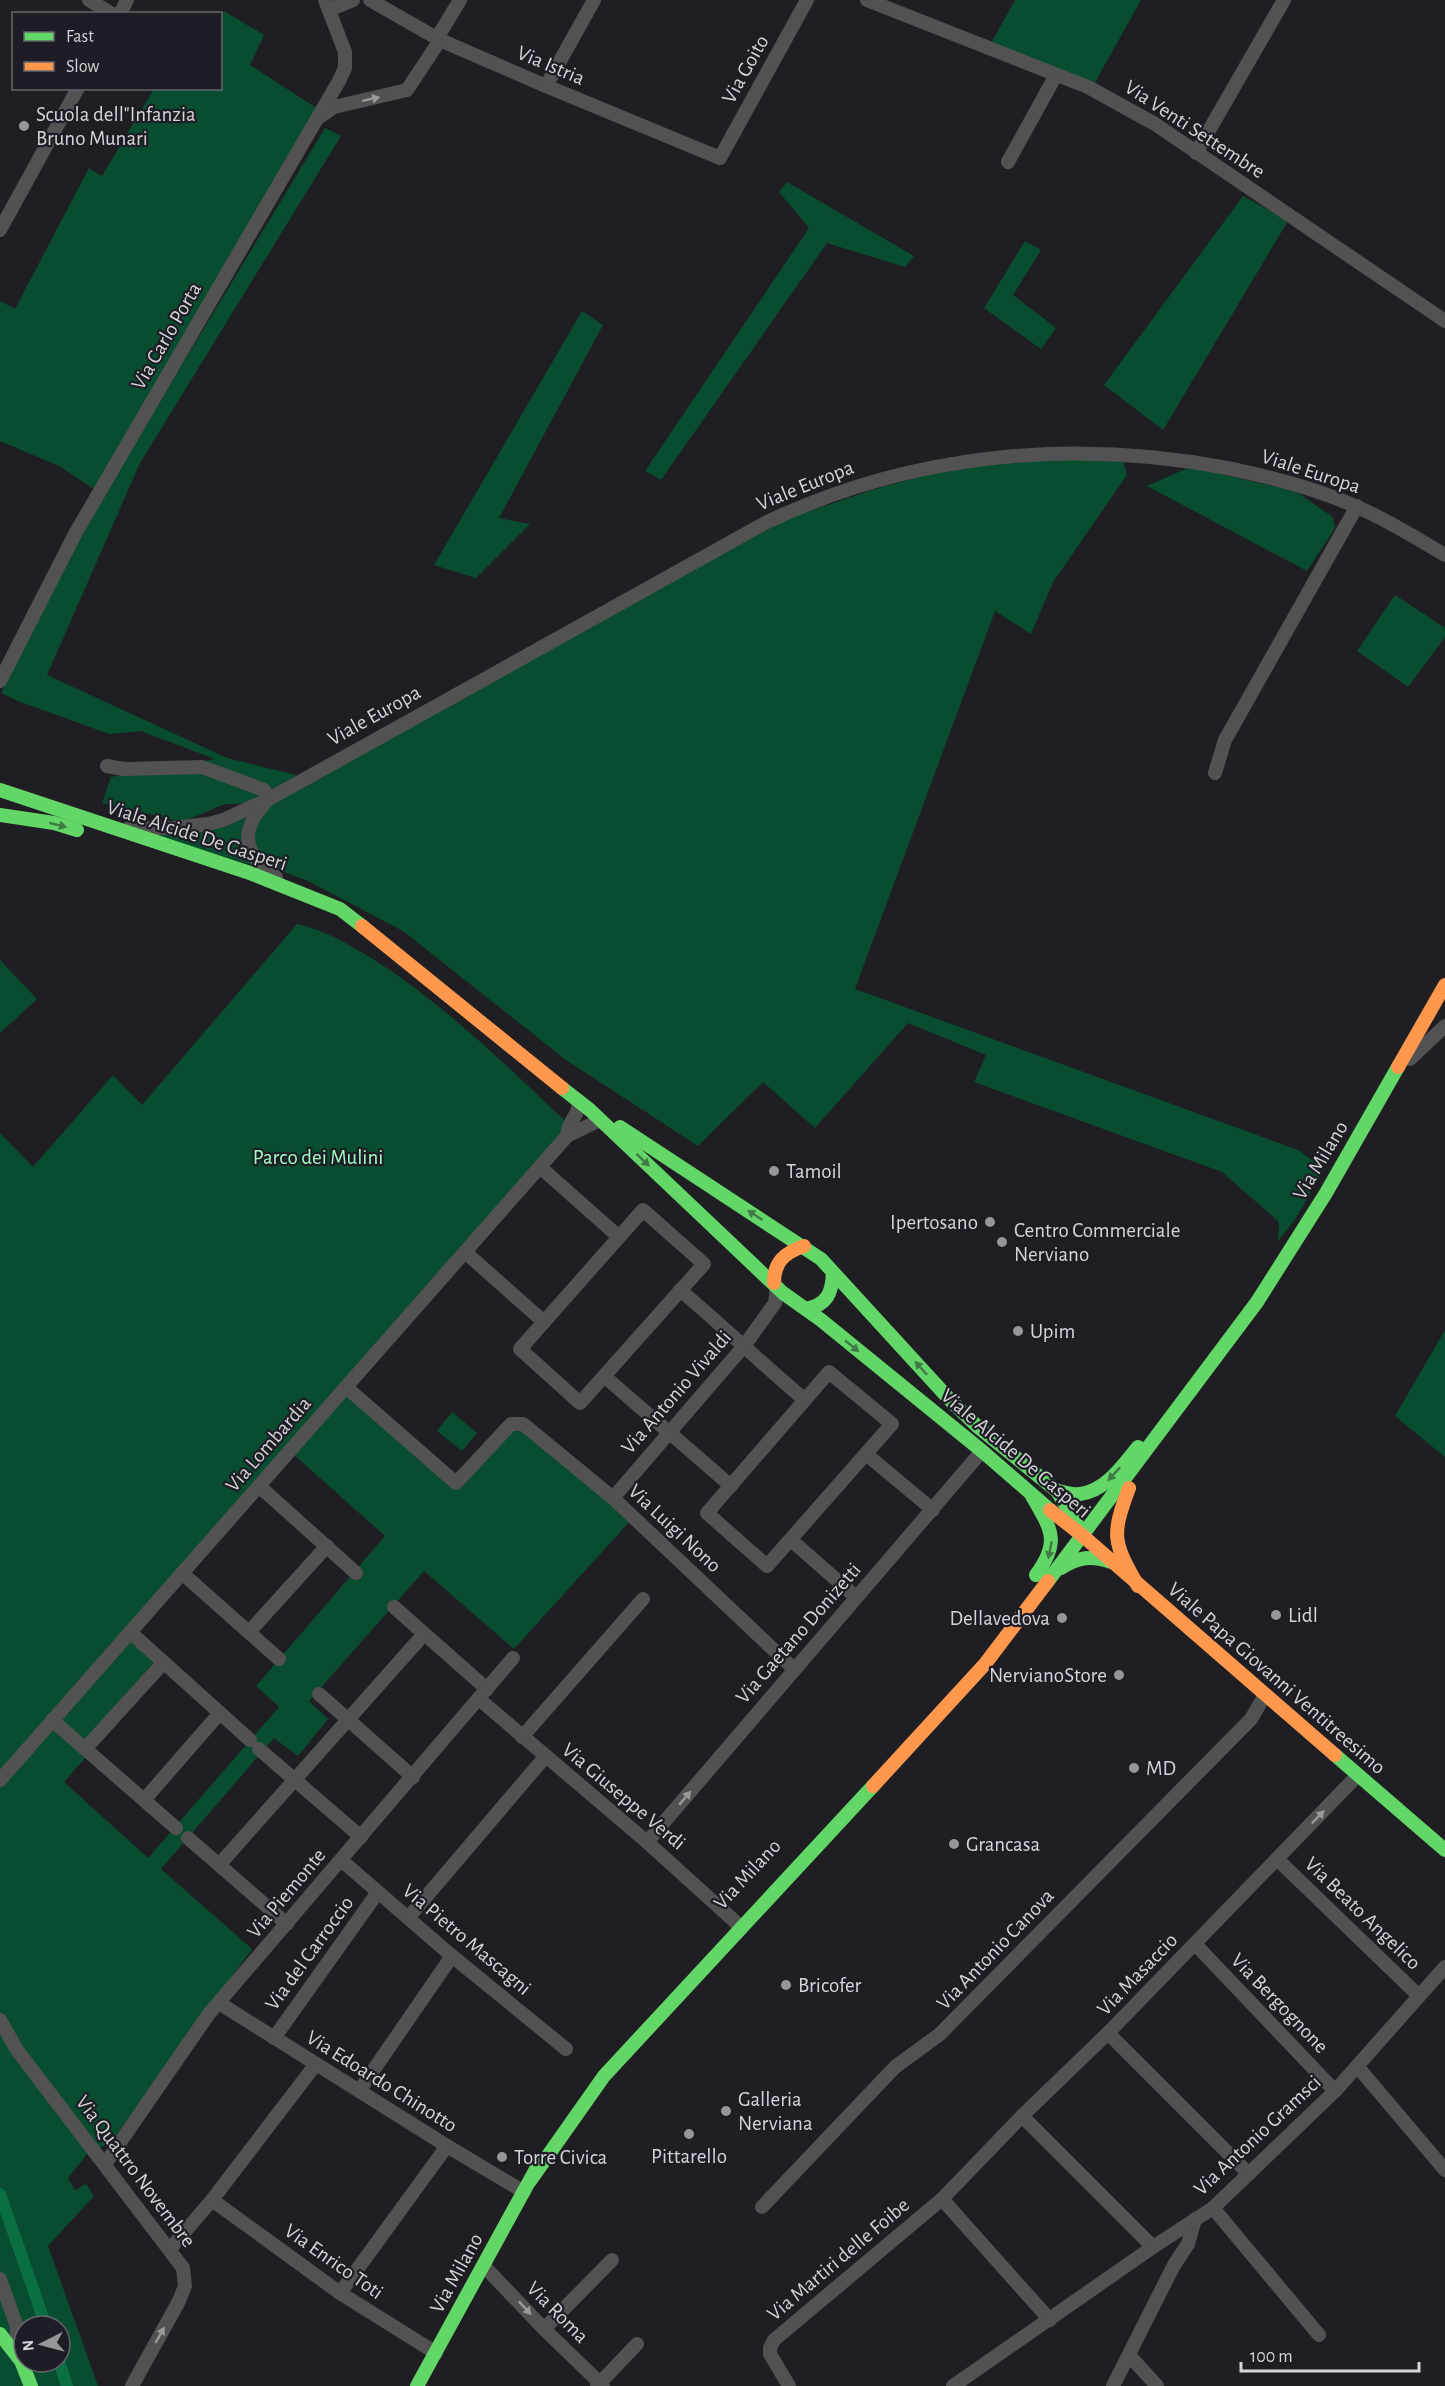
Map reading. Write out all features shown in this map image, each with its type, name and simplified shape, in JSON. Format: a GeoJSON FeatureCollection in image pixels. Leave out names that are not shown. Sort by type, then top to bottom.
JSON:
{"type":"FeatureCollection","features":[{"type":"Feature","properties":{"kind":"street"},"geometry":{"type":"LineString","coordinates":[[89,0],[109,12]]}},
{"type":"Feature","properties":{"kind":"street","name":"Via Carlo Porta"},"geometry":{"type":"LineString","coordinates":[[0,681],[75,534],[339,81],[346,60],[345,52],[327,5],[353,0]]}},
{"type":"Feature","properties":{"kind":"street","name":"Via Istria"},"geometry":{"type":"LineString","coordinates":[[370,0],[440,40],[720,158]]}},
{"type":"Feature","properties":{"kind":"street"},"geometry":{"type":"LineString","coordinates":[[317,119],[334,107],[407,90],[440,40],[440,33],[459,0]]}},
{"type":"Feature","properties":{"kind":"street"},"geometry":{"type":"LineString","coordinates":[[546,86],[594,0]]}},
{"type":"Feature","properties":{"kind":"street","name":"Via Goito"},"geometry":{"type":"LineString","coordinates":[[720,158],[807,0]]}},
{"type":"Feature","properties":{"kind":"street","name":"Via Venti Settembre"},"geometry":{"type":"LineString","coordinates":[[867,0],[1088,87],[1155,124],[1445,321]]}},
{"type":"Feature","properties":{"kind":"street"},"geometry":{"type":"LineString","coordinates":[[1196,153],[1284,0]]}},
{"type":"Feature","properties":{"kind":"street"},"geometry":{"type":"LineString","coordinates":[[1008,162],[1056,75]]}},
{"type":"Feature","properties":{"kind":"street"},"geometry":{"type":"LineString","coordinates":[[0,230],[77,90]]}},
{"type":"Feature","properties":{"kind":"street","name":"Viale Europa"},"geometry":{"type":"LineString","coordinates":[[102,826],[173,828],[208,824],[232,816],[269,799],[765,523],[826,496],[891,476],[941,465],[1024,454],[1126,454],[1174,459],[1241,471],[1300,486],[1357,506],[1445,555]]}},
{"type":"Feature","properties":{"kind":"street"},"geometry":{"type":"LineString","coordinates":[[1215,773],[1225,740],[1357,506]]}},
{"type":"Feature","properties":{"kind":"street"},"geometry":{"type":"LineString","coordinates":[[107,766],[124,769],[202,767],[264,789],[269,799],[253,817],[249,826],[249,843],[252,854],[263,868],[301,893]]}},
{"type":"Feature","properties":{"kind":"street","name":"Viale Alcide De Gasperi"},"geometry":{"type":"LineString","coordinates":[[0,790],[102,826],[250,873],[340,909],[585,1108],[776,1285],[982,1451],[1032,1496],[1083,1536]]}},
{"type":"Feature","properties":{"kind":"street","name":"Viale Alcide De Gasperi"},"geometry":{"type":"LineString","coordinates":[[0,815],[54,823],[178,860],[304,902],[373,934]]}},
{"type":"Feature","properties":{"kind":"street","name":"Via Milano"},"geometry":{"type":"LineString","coordinates":[[737,1923],[985,1664],[1139,1462],[1257,1302],[1319,1203],[1445,985]]}},
{"type":"Feature","properties":{"kind":"street"},"geometry":{"type":"LineString","coordinates":[[1395,1073],[1445,1026]]}},
{"type":"Feature","properties":{"kind":"street","name":"Viale Alcide De Gasperi"},"geometry":{"type":"LineString","coordinates":[[585,1108],[821,1259],[951,1401],[1057,1491],[1083,1536]]}},
{"type":"Feature","properties":{"kind":"street","name":"Via Lombardia"},"geometry":{"type":"LineString","coordinates":[[567,1136],[570,1122],[585,1108]]}},
{"type":"Feature","properties":{"kind":"street","name":"Via Lombardia"},"geometry":{"type":"LineString","coordinates":[[0,1780],[567,1136],[585,1108]]}},
{"type":"Feature","properties":{"kind":"street"},"geometry":{"type":"LineString","coordinates":[[540,1167],[619,1237]]}},
{"type":"Feature","properties":{"kind":"street"},"geometry":{"type":"LineString","coordinates":[[643,1210],[704,1264],[680,1290],[580,1403],[520,1349],[643,1210]]}},
{"type":"Feature","properties":{"kind":"street"},"geometry":{"type":"LineString","coordinates":[[776,1285],[773,1270],[779,1258],[790,1250],[804,1246]]}},
{"type":"Feature","properties":{"kind":"street"},"geometry":{"type":"LineString","coordinates":[[465,1252],[544,1322]]}},
{"type":"Feature","properties":{"kind":"street"},"geometry":{"type":"LineString","coordinates":[[770,1312],[779,1307],[816,1308],[826,1301],[832,1290],[834,1273]]}},
{"type":"Feature","properties":{"kind":"street","name":"Via Antonio Vivaldi"},"geometry":{"type":"LineString","coordinates":[[613,1498],[744,1346],[776,1303],[776,1285]]}},
{"type":"Feature","properties":{"kind":"street"},"geometry":{"type":"LineString","coordinates":[[680,1290],[740,1340],[805,1400]]}},
{"type":"Feature","properties":{"kind":"street","name":"Via Milano"},"geometry":{"type":"LineString","coordinates":[[1057,1491],[1079,1494],[1091,1491],[1105,1483],[1222,1351]]}},
{"type":"Feature","properties":{"kind":"street"},"geometry":{"type":"LineString","coordinates":[[830,1372],[892,1424],[866,1454],[768,1566],[707,1513],[830,1372]]}},
{"type":"Feature","properties":{"kind":"street"},"geometry":{"type":"LineString","coordinates":[[604,1376],[731,1486]]}},
{"type":"Feature","properties":{"kind":"street","name":"Via Luigi Nono"},"geometry":{"type":"LineString","coordinates":[[346,1387],[456,1482],[511,1424],[523,1424],[613,1498],[794,1669]]}},
{"type":"Feature","properties":{"kind":"street","name":"Via Gaetano Donizetti"},"geometry":{"type":"LineString","coordinates":[[647,1842],[982,1451]]}},
{"type":"Feature","properties":{"kind":"street"},"geometry":{"type":"LineString","coordinates":[[866,1454],[933,1510]]}},
{"type":"Feature","properties":{"kind":"street"},"geometry":{"type":"LineString","coordinates":[[1138,1586],[1115,1546],[1115,1526],[1139,1462]]}},
{"type":"Feature","properties":{"kind":"street"},"geometry":{"type":"LineString","coordinates":[[259,1486],[356,1573]]}},
{"type":"Feature","properties":{"kind":"street"},"geometry":{"type":"LineString","coordinates":[[1024,1590],[1050,1557],[1053,1544],[1049,1530],[1032,1496]]}},
{"type":"Feature","properties":{"kind":"street","name":"Viale Papa Giovanni Ventitreesimo"},"geometry":{"type":"LineString","coordinates":[[1083,1536],[1445,1850]]}},
{"type":"Feature","properties":{"kind":"street"},"geometry":{"type":"LineString","coordinates":[[791,1540],[856,1597]]}},
{"type":"Feature","properties":{"kind":"street"},"geometry":{"type":"LineString","coordinates":[[249,1632],[327,1546]]}},
{"type":"Feature","properties":{"kind":"street"},"geometry":{"type":"LineString","coordinates":[[1053,1575],[1069,1563],[1083,1557],[1097,1557],[1111,1562]]}},
{"type":"Feature","properties":{"kind":"street"},"geometry":{"type":"LineString","coordinates":[[182,1573],[279,1659]]}},
{"type":"Feature","properties":{"kind":"street"},"geometry":{"type":"LineString","coordinates":[[522,1737],[644,1599]]}},
{"type":"Feature","properties":{"kind":"street","name":"Via Giuseppe Verdi"},"geometry":{"type":"LineString","coordinates":[[394,1607],[424,1634],[522,1737],[647,1842],[737,1923]]}},
{"type":"Feature","properties":{"kind":"street","name":"Via Milano"},"geometry":{"type":"LineString","coordinates":[[417,2386],[527,2186],[604,2076],[737,1923],[977,1657],[1020,1616]]}},
{"type":"Feature","properties":{"kind":"street"},"geometry":{"type":"LineString","coordinates":[[977,1657],[995,1627]]}},
{"type":"Feature","properties":{"kind":"street"},"geometry":{"type":"LineString","coordinates":[[130,1632],[219,1714],[362,1837]]}},
{"type":"Feature","properties":{"kind":"street"},"geometry":{"type":"LineString","coordinates":[[219,1865],[424,1634]]}},
{"type":"Feature","properties":{"kind":"street","name":"Via Piemonte"},"geometry":{"type":"LineString","coordinates":[[105,2164],[219,2003],[513,1658]]}},
{"type":"Feature","properties":{"kind":"street"},"geometry":{"type":"LineString","coordinates":[[85,1749],[163,1663]]}},
{"type":"Feature","properties":{"kind":"street"},"geometry":{"type":"LineString","coordinates":[[319,1694],[412,1777]]}},
{"type":"Feature","properties":{"kind":"street","name":"Via Antonio Canova"},"geometry":{"type":"LineString","coordinates":[[762,2207],[895,2067],[940,2034],[1270,1700]]}},
{"type":"Feature","properties":{"kind":"street"},"geometry":{"type":"LineString","coordinates":[[144,1800],[219,1714]]}},
{"type":"Feature","properties":{"kind":"street"},"geometry":{"type":"LineString","coordinates":[[52,1720],[176,1828]]}},
{"type":"Feature","properties":{"kind":"street"},"geometry":{"type":"LineString","coordinates":[[408,1918],[545,1757]]}},
{"type":"Feature","properties":{"kind":"street","name":"Via Masaccio"},"geometry":{"type":"LineString","coordinates":[[942,2199],[1108,2033],[1358,1776]]}},
{"type":"Feature","properties":{"kind":"street"},"geometry":{"type":"LineString","coordinates":[[188,1838],[287,1924]]}},
{"type":"Feature","properties":{"kind":"street","name":"Via Beato Angelico"},"geometry":{"type":"LineString","coordinates":[[1277,1859],[1419,1996]]}},
{"type":"Feature","properties":{"kind":"street","name":"Via Pietro Mascagni"},"geometry":{"type":"LineString","coordinates":[[341,1860],[452,1956],[566,2049]]}},
{"type":"Feature","properties":{"kind":"street","name":"Via del Carroccio"},"geometry":{"type":"LineString","coordinates":[[274,2038],[378,1892]]}},
{"type":"Feature","properties":{"kind":"street","name":"Via Bergognone"},"geometry":{"type":"LineString","coordinates":[[1195,1944],[1335,2091]]}},
{"type":"Feature","properties":{"kind":"street"},"geometry":{"type":"LineString","coordinates":[[359,2091],[452,1956]]}},
{"type":"Feature","properties":{"kind":"street","name":"Via Antonio Gramsci"},"geometry":{"type":"LineString","coordinates":[[953,2386],[1213,2208],[1335,2091],[1444,1969]]}},
{"type":"Feature","properties":{"kind":"street","name":"Via Edoardo Chinotto"},"geometry":{"type":"LineString","coordinates":[[219,2003],[447,2146],[527,2186]]}},
{"type":"Feature","properties":{"kind":"street","name":"Via Quattro Novembre"},"geometry":{"type":"LineString","coordinates":[[0,2020],[17,2050],[183,2268],[185,2286],[132,2386]]}},
{"type":"Feature","properties":{"kind":"street"},"geometry":{"type":"LineString","coordinates":[[1108,2033],[1249,2174]]}},
{"type":"Feature","properties":{"kind":"street"},"geometry":{"type":"LineString","coordinates":[[170,2249],[212,2200],[316,2064]]}},
{"type":"Feature","properties":{"kind":"street"},"geometry":{"type":"LineString","coordinates":[[1357,2066],[1445,2170]]}},
{"type":"Feature","properties":{"kind":"street"},"geometry":{"type":"LineString","coordinates":[[1023,2116],[1153,2247]]}},
{"type":"Feature","properties":{"kind":"street"},"geometry":{"type":"LineString","coordinates":[[340,2293],[447,2146]]}},
{"type":"Feature","properties":{"kind":"street"},"geometry":{"type":"LineString","coordinates":[[942,2199],[1050,2320]]}},
{"type":"Feature","properties":{"kind":"street","name":"Via Martiri delle Foibe"},"geometry":{"type":"LineString","coordinates":[[789,2386],[770,2354],[772,2343],[942,2199]]}},
{"type":"Feature","properties":{"kind":"street","name":"Via Enrico Toti"},"geometry":{"type":"LineString","coordinates":[[212,2200],[340,2293],[436,2353]]}},
{"type":"Feature","properties":{"kind":"street"},"geometry":{"type":"LineString","coordinates":[[1213,2208],[1319,2335]]}},
{"type":"Feature","properties":{"kind":"street"},"geometry":{"type":"LineString","coordinates":[[1113,2386],[1174,2265],[1188,2244],[1195,2219]]}},
{"type":"Feature","properties":{"kind":"street"},"geometry":{"type":"LineString","coordinates":[[1170,2236],[1174,2246],[1174,2265]]}},
{"type":"Feature","properties":{"kind":"street"},"geometry":{"type":"LineString","coordinates":[[544,2329],[612,2260]]}},
{"type":"Feature","properties":{"kind":"street","name":"Via Roma"},"geometry":{"type":"LineString","coordinates":[[484,2266],[600,2385]]}},
{"type":"Feature","properties":{"kind":"street"},"geometry":{"type":"LineString","coordinates":[[0,2279],[12,2314]]}},
{"type":"Feature","properties":{"kind":"street"},"geometry":{"type":"LineString","coordinates":[[0,2334],[12,2348]]}},
{"type":"Feature","properties":{"kind":"street"},"geometry":{"type":"LineString","coordinates":[[600,2385],[637,2344]]}},
{"type":"Feature","properties":{"kind":"street"},"geometry":{"type":"LineString","coordinates":[[1129,2355],[1157,2386]]}},
{"type":"Feature","properties":{"kind":"green space"},"geometry":{"type":"Polygon","coordinates":[[[1015,0],[1141,0],[1093,86],[990,45],[1015,0]]]}},
{"type":"Feature","properties":{"kind":"green space"},"geometry":{"type":"Polygon","coordinates":[[[224,11],[264,35],[250,65],[318,109],[94,489],[59,466],[0,441],[0,301],[15,309],[89,168],[102,176],[153,90],[222,90],[222,13],[224,11]]]}},
{"type":"Feature","properties":{"kind":"green space"},"geometry":{"type":"Polygon","coordinates":[[[325,128],[341,136],[140,463],[47,675],[227,758],[292,774],[309,781],[652,591],[789,518],[875,489],[941,471],[1038,457],[1123,461],[1127,475],[1053,582],[1031,634],[995,611],[855,989],[1298,1150],[1324,1169],[1296,1218],[1278,1241],[1279,1222],[1222,1172],[974,1082],[986,1055],[908,1023],[815,1128],[763,1082],[698,1146],[566,1060],[403,931],[308,881],[266,865],[253,846],[256,820],[274,803],[225,804],[182,822],[102,803],[111,777],[215,759],[141,731],[109,734],[1,693],[95,509],[325,128]]]}},
{"type":"Feature","properties":{"kind":"green space"},"geometry":{"type":"Polygon","coordinates":[[[787,182],[914,256],[905,267],[827,243],[661,480],[645,471],[809,228],[779,192],[787,182]]]}},
{"type":"Feature","properties":{"kind":"green space"},"geometry":{"type":"Polygon","coordinates":[[[1243,196],[1288,221],[1163,430],[1104,385],[1243,196]]]}},
{"type":"Feature","properties":{"kind":"green space"},"geometry":{"type":"Polygon","coordinates":[[[1025,241],[1041,250],[1013,295],[1056,328],[1041,349],[984,308],[1025,241]]]}},
{"type":"Feature","properties":{"kind":"green space"},"geometry":{"type":"Polygon","coordinates":[[[582,311],[603,325],[499,518],[530,524],[476,578],[434,565],[582,311]]]}},
{"type":"Feature","properties":{"kind":"green space"},"geometry":{"type":"Polygon","coordinates":[[[1190,467],[1295,491],[1333,517],[1335,528],[1307,571],[1147,486],[1190,467]]]}},
{"type":"Feature","properties":{"kind":"green space"},"geometry":{"type":"Polygon","coordinates":[[[1395,595],[1445,628],[1445,637],[1408,687],[1357,651],[1395,595]]]}},
{"type":"Feature","properties":{"kind":"green space"},"geometry":{"type":"Polygon","coordinates":[[[247,816],[242,836],[245,848],[255,866],[150,834],[247,816]]]}},
{"type":"Feature","properties":{"kind":"green space","name":"Parco dei Mulini"},"geometry":{"type":"Polygon","coordinates":[[[297,924],[338,939],[402,978],[475,1037],[566,1122],[530,1172],[122,1632],[154,1662],[78,1748],[86,1757],[64,1782],[148,1858],[279,1707],[256,1686],[385,1536],[294,1455],[347,1391],[458,1487],[512,1430],[521,1428],[631,1520],[514,1649],[424,1571],[309,1701],[328,1719],[298,1756],[274,1738],[161,1869],[252,1949],[110,2143],[88,2153],[68,2178],[75,2190],[86,2184],[94,2196],[48,2246],[98,2386],[0,2386],[0,2284],[4,2282],[0,2271],[0,1133],[33,1167],[113,1075],[142,1105],[297,924]]]}},
{"type":"Feature","properties":{"kind":"green space"},"geometry":{"type":"Polygon","coordinates":[[[0,960],[37,999],[0,1033],[0,960]]]}},
{"type":"Feature","properties":{"kind":"green space"},"geometry":{"type":"Polygon","coordinates":[[[1445,1330],[1445,1457],[1395,1416],[1445,1330]]]}},
{"type":"Feature","properties":{"kind":"green space"},"geometry":{"type":"Polygon","coordinates":[[[452,1412],[477,1433],[462,1451],[437,1431],[452,1412]]]}},
{"type":"Feature","properties":{"kind":"waterway"},"geometry":{"type":"LineString","coordinates":[[0,2194],[42,2314]]}},
{"type":"Feature","properties":{"kind":"waterway"},"geometry":{"type":"LineString","coordinates":[[63,2374],[67,2386]]}},
{"type":"Feature","properties":{"kind":"traffic: fast"},"geometry":{"type":"LineString","coordinates":[[0,790],[250,873],[340,909],[362,926]]}},
{"type":"Feature","properties":{"kind":"traffic: fast"},"geometry":{"type":"LineString","coordinates":[[0,815],[54,823],[77,830]]}},
{"type":"Feature","properties":{"kind":"traffic: fast"},"geometry":{"type":"LineString","coordinates":[[1048,1581],[1257,1302],[1326,1193],[1398,1067]]}},
{"type":"Feature","properties":{"kind":"traffic: fast"},"geometry":{"type":"LineString","coordinates":[[562,1088],[590,1110],[783,1293],[821,1320],[982,1451],[1050,1510]]}},
{"type":"Feature","properties":{"kind":"traffic: fast"},"geometry":{"type":"LineString","coordinates":[[620,1127],[821,1259],[951,1401],[977,1426],[1057,1491],[1078,1526]]}},
{"type":"Feature","properties":{"kind":"traffic: fast"},"geometry":{"type":"LineString","coordinates":[[806,1309],[824,1301],[830,1292],[833,1273]]}},
{"type":"Feature","properties":{"kind":"traffic: fast"},"geometry":{"type":"LineString","coordinates":[[1057,1491],[1080,1494],[1098,1488],[1120,1469],[1138,1447]]}},
{"type":"Feature","properties":{"kind":"traffic: fast"},"geometry":{"type":"LineString","coordinates":[[1032,1496],[1048,1527],[1051,1544],[1049,1553],[1036,1575]]}},
{"type":"Feature","properties":{"kind":"traffic: fast"},"geometry":{"type":"LineString","coordinates":[[1061,1568],[1073,1561],[1085,1558],[1098,1558],[1111,1562]]}},
{"type":"Feature","properties":{"kind":"traffic: fast"},"geometry":{"type":"LineString","coordinates":[[1335,1755],[1445,1850]]}},
{"type":"Feature","properties":{"kind":"traffic: fast"},"geometry":{"type":"LineString","coordinates":[[530,2181],[604,2076],[873,1786]]}},
{"type":"Feature","properties":{"kind":"traffic: fast"},"geometry":{"type":"LineString","coordinates":[[417,2386],[536,2169]]}},
{"type":"Feature","properties":{"kind":"traffic: fast"},"geometry":{"type":"LineString","coordinates":[[0,2334],[21,2361],[31,2386]]}},
{"type":"Feature","properties":{"kind":"traffic: slow"},"geometry":{"type":"LineString","coordinates":[[362,926],[562,1088]]}},
{"type":"Feature","properties":{"kind":"traffic: slow"},"geometry":{"type":"LineString","coordinates":[[1398,1067],[1445,985]]}},
{"type":"Feature","properties":{"kind":"traffic: slow"},"geometry":{"type":"LineString","coordinates":[[774,1283],[776,1269],[782,1259],[804,1246]]}},
{"type":"Feature","properties":{"kind":"traffic: slow"},"geometry":{"type":"LineString","coordinates":[[1129,1488],[1119,1517],[1117,1538],[1119,1548],[1138,1586]]}},
{"type":"Feature","properties":{"kind":"traffic: slow"},"geometry":{"type":"LineString","coordinates":[[1050,1510],[1335,1755]]}},
{"type":"Feature","properties":{"kind":"traffic: slow"},"geometry":{"type":"LineString","coordinates":[[873,1786],[985,1664],[1048,1581]]}},
{"type":"Feature","properties":{"kind":"place","name":"Scuola dell\"Infanzia Bruno Munari"},"geometry":{"type":"Point","coordinates":[24,126]}},
{"type":"Feature","properties":{"kind":"place","name":"Tamoil"},"geometry":{"type":"Point","coordinates":[774,1171]}},
{"type":"Feature","properties":{"kind":"place","name":"Ipertosano"},"geometry":{"type":"Point","coordinates":[990,1222]}},
{"type":"Feature","properties":{"kind":"place","name":"Centro Commerciale Nerviano"},"geometry":{"type":"Point","coordinates":[1002,1242]}},
{"type":"Feature","properties":{"kind":"place","name":"Upim"},"geometry":{"type":"Point","coordinates":[1018,1331]}},
{"type":"Feature","properties":{"kind":"place","name":"Lidl"},"geometry":{"type":"Point","coordinates":[1276,1615]}},
{"type":"Feature","properties":{"kind":"place","name":"Dellavedova"},"geometry":{"type":"Point","coordinates":[1062,1618]}},
{"type":"Feature","properties":{"kind":"place","name":"NervianoStore"},"geometry":{"type":"Point","coordinates":[1119,1675]}},
{"type":"Feature","properties":{"kind":"place","name":"MD"},"geometry":{"type":"Point","coordinates":[1134,1768]}},
{"type":"Feature","properties":{"kind":"place","name":"Grancasa"},"geometry":{"type":"Point","coordinates":[954,1844]}},
{"type":"Feature","properties":{"kind":"place","name":"Bricofer"},"geometry":{"type":"Point","coordinates":[786,1985]}},
{"type":"Feature","properties":{"kind":"place","name":"Galleria Nerviana"},"geometry":{"type":"Point","coordinates":[726,2111]}},
{"type":"Feature","properties":{"kind":"place","name":"Pittarello"},"geometry":{"type":"Point","coordinates":[689,2134]}},
{"type":"Feature","properties":{"kind":"place","name":"Torre Civica"},"geometry":{"type":"Point","coordinates":[502,2157]}}]}
